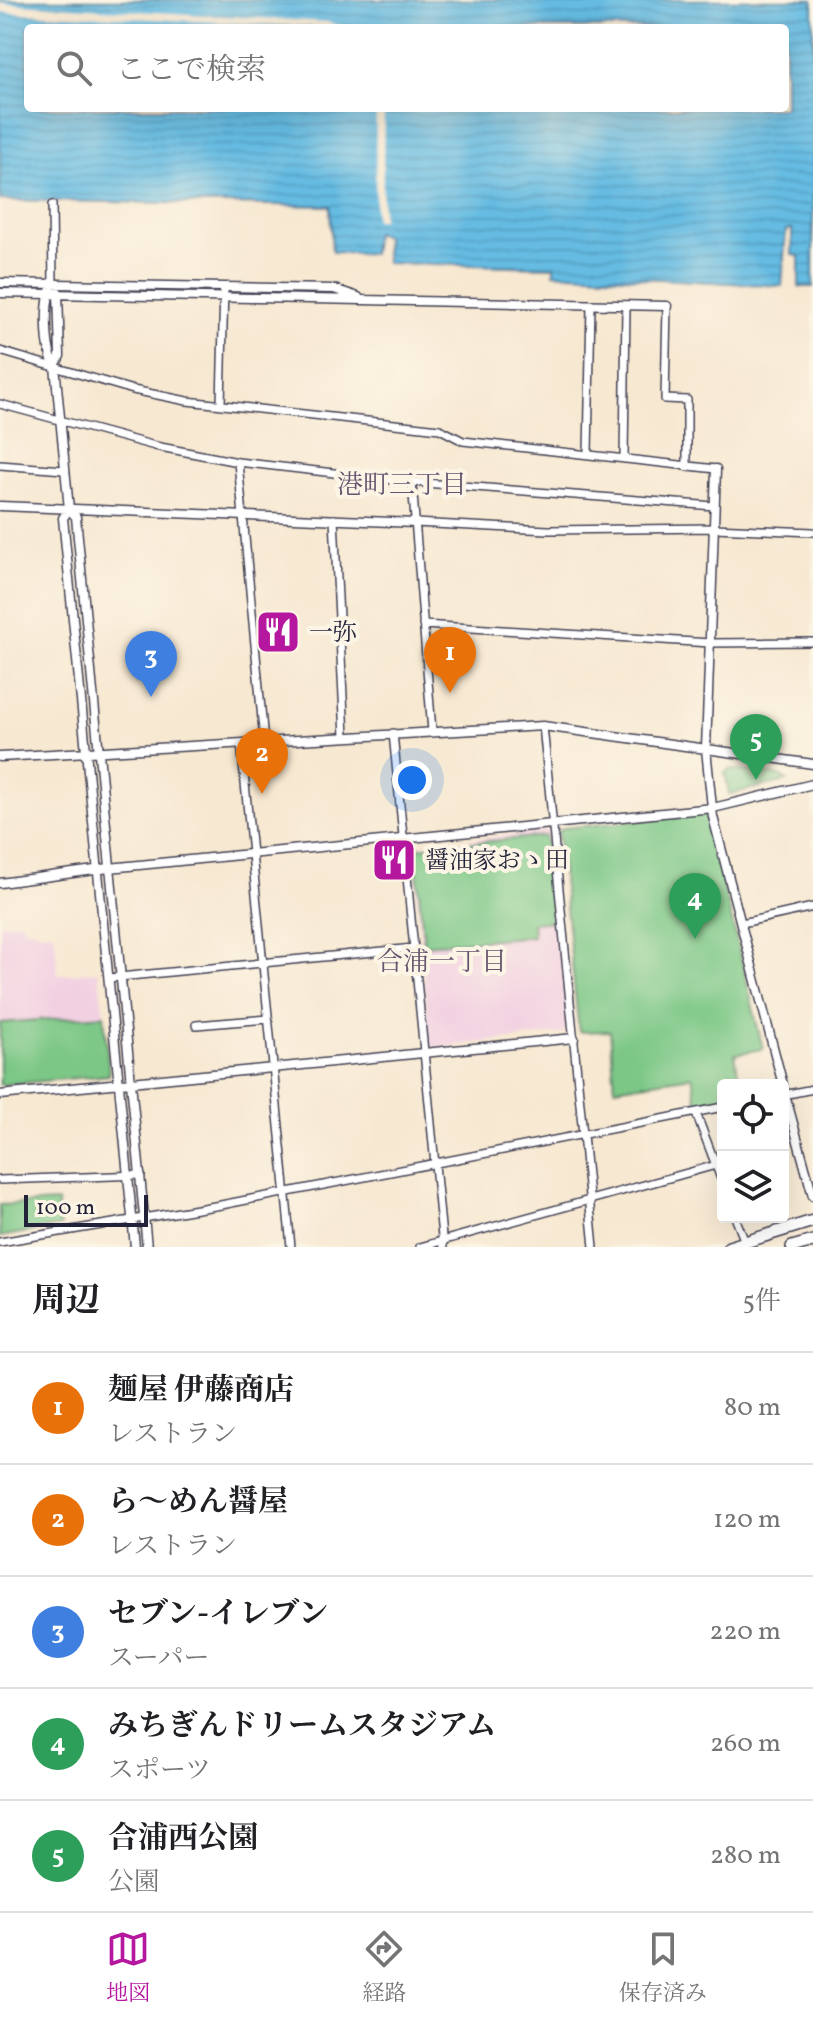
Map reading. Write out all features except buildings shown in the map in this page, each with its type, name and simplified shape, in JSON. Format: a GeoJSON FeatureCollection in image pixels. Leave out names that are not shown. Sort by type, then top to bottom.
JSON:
{"type":"FeatureCollection","features":[{"type":"Feature","properties":{"kind":"highway"},"geometry":{"type":"LineString","coordinates":[[729,1247],[813,1221]]}},
{"type":"Feature","properties":{"kind":"highway"},"geometry":{"type":"LineString","coordinates":[[792,1247],[813,1241]]}},
{"type":"Feature","properties":{"kind":"street"},"geometry":{"type":"LineString","coordinates":[[52,205],[53,284],[48,294],[49,355],[55,366],[69,509],[76,517],[147,1247]]}},
{"type":"Feature","properties":{"kind":"street"},"geometry":{"type":"LineString","coordinates":[[0,283],[334,289],[371,301]]}},
{"type":"Feature","properties":{"kind":"street"},"geometry":{"type":"LineString","coordinates":[[53,284],[59,294],[60,356],[55,366]]}},
{"type":"Feature","properties":{"kind":"street"},"geometry":{"type":"LineString","coordinates":[[221,404],[224,287]]}},
{"type":"Feature","properties":{"kind":"street"},"geometry":{"type":"LineString","coordinates":[[0,293],[667,306],[665,399],[687,400],[687,467]]}},
{"type":"Feature","properties":{"kind":"street"},"geometry":{"type":"LineString","coordinates":[[588,453],[591,305]]}},
{"type":"Feature","properties":{"kind":"street"},"geometry":{"type":"LineString","coordinates":[[624,459],[626,306]]}},
{"type":"Feature","properties":{"kind":"street"},"geometry":{"type":"LineString","coordinates":[[0,351],[133,390],[187,401],[440,429],[463,441],[716,469],[706,749],[713,808],[780,1079]]}},
{"type":"Feature","properties":{"kind":"street"},"geometry":{"type":"LineString","coordinates":[[0,404],[155,446],[238,462],[412,482],[714,506]]}},
{"type":"Feature","properties":{"kind":"street"},"geometry":{"type":"LineString","coordinates":[[238,462],[264,741]]}},
{"type":"Feature","properties":{"kind":"street"},"geometry":{"type":"LineString","coordinates":[[0,465],[64,470]]}},
{"type":"Feature","properties":{"kind":"street"},"geometry":{"type":"LineString","coordinates":[[412,482],[432,731]]}},
{"type":"Feature","properties":{"kind":"street"},"geometry":{"type":"LineString","coordinates":[[0,506],[548,530],[714,528],[813,532]]}},
{"type":"Feature","properties":{"kind":"street"},"geometry":{"type":"LineString","coordinates":[[69,509],[63,518],[135,1247]]}},
{"type":"Feature","properties":{"kind":"street"},"geometry":{"type":"LineString","coordinates":[[334,519],[345,736]]}},
{"type":"Feature","properties":{"kind":"street"},"geometry":{"type":"LineString","coordinates":[[423,625],[710,643],[813,642]]}},
{"type":"Feature","properties":{"kind":"street"},"geometry":{"type":"LineString","coordinates":[[0,757],[543,726],[813,764]]}},
{"type":"Feature","properties":{"kind":"street"},"geometry":{"type":"LineString","coordinates":[[543,726],[594,1247]]}},
{"type":"Feature","properties":{"kind":"street"},"geometry":{"type":"LineString","coordinates":[[393,733],[442,1244]]}},
{"type":"Feature","properties":{"kind":"street"},"geometry":{"type":"LineString","coordinates":[[241,743],[291,1247]]}},
{"type":"Feature","properties":{"kind":"street"},"geometry":{"type":"LineString","coordinates":[[0,883],[98,869],[713,808],[813,784]]}},
{"type":"Feature","properties":{"kind":"street"},"geometry":{"type":"LineString","coordinates":[[742,923],[813,907]]}},
{"type":"Feature","properties":{"kind":"street"},"geometry":{"type":"LineString","coordinates":[[109,978],[414,948]]}},
{"type":"Feature","properties":{"kind":"street"},"geometry":{"type":"LineString","coordinates":[[196,1025],[268,1019]]}},
{"type":"Feature","properties":{"kind":"street"},"geometry":{"type":"LineString","coordinates":[[0,1095],[574,1038]]}},
{"type":"Feature","properties":{"kind":"street"},"geometry":{"type":"LineString","coordinates":[[789,1090],[813,1089]]}},
{"type":"Feature","properties":{"kind":"street"},"geometry":{"type":"LineString","coordinates":[[0,1242],[285,1193],[717,1108]]}},
{"type":"Feature","properties":{"kind":"street"},"geometry":{"type":"LineString","coordinates":[[789,1111],[813,1196]]}},
{"type":"Feature","properties":{"kind":"street"},"geometry":{"type":"LineString","coordinates":[[420,1247],[442,1244],[716,1165],[696,1113]]}},
{"type":"Feature","properties":{"kind":"street"},"geometry":{"type":"LineString","coordinates":[[0,1180],[141,1175]]}},
{"type":"Feature","properties":{"kind":"street"},"geometry":{"type":"LineString","coordinates":[[737,1223],[745,1242]]}},
{"type":"Feature","properties":{"kind":"shaded area"},"geometry":{"type":"Polygon","coordinates":[[[549,830],[568,1025],[563,1033],[430,1048],[413,847],[549,830]]]}},
{"type":"Feature","properties":{"kind":"shaded area"},"geometry":{"type":"Polygon","coordinates":[[[22,921],[24,929],[39,933],[54,932],[58,975],[98,971],[104,1015],[0,1023],[0,924],[22,921]]]}},
{"type":"Feature","properties":{"kind":"green space"},"geometry":{"type":"Polygon","coordinates":[[[729,769],[780,776],[787,781],[729,794],[725,773],[729,769]]]}},
{"type":"Feature","properties":{"kind":"green space"},"geometry":{"type":"Polygon","coordinates":[[[706,814],[763,1049],[735,1054],[739,1079],[717,1079],[717,1103],[698,1106],[692,1076],[615,1088],[610,1031],[579,1032],[558,832],[563,828],[706,814]]]}},
{"type":"Feature","properties":{"kind":"green space"},"geometry":{"type":"Polygon","coordinates":[[[545,836],[553,921],[532,923],[533,936],[424,945],[415,848],[545,836]]]}},
{"type":"Feature","properties":{"kind":"green space"},"geometry":{"type":"Polygon","coordinates":[[[104,1015],[109,1075],[0,1085],[0,1023],[104,1015]]]}},
{"type":"Feature","properties":{"kind":"green space"},"geometry":{"type":"Polygon","coordinates":[[[57,1202],[61,1226],[0,1237],[0,1205],[57,1202]]]}},
{"type":"Feature","properties":{"kind":"water"},"geometry":{"type":"Polygon","coordinates":[[[0,0],[813,0],[813,287],[799,287],[799,256],[792,255],[792,229],[786,230],[782,286],[554,273],[554,267],[386,263],[385,236],[375,233],[372,254],[332,252],[330,206],[0,200],[0,0]]]}},
{"type":"Feature","properties":{"kind":"pier"},"geometry":{"type":"Polygon","coordinates":[[[0,3],[333,24],[260,24],[0,12],[0,3]]]}},
{"type":"Feature","properties":{"kind":"pier"},"geometry":{"type":"Polygon","coordinates":[[[376,112],[384,112],[382,220],[375,220],[376,112]]]}},
{"type":"Feature","properties":{"kind":"place","name":"一弥"},"geometry":{"type":"Point","coordinates":[278,632]}},
{"type":"Feature","properties":{"kind":"place","name":"麺屋 伊藤商店"},"geometry":{"type":"Point","coordinates":[450,693]}},
{"type":"Feature","properties":{"kind":"place","name":"セブン-イレブン"},"geometry":{"type":"Point","coordinates":[151,697]}},
{"type":"Feature","properties":{"kind":"place","name":"合浦西公園"},"geometry":{"type":"Point","coordinates":[756,780]}},
{"type":"Feature","properties":{"kind":"place","name":"ら～めん醤屋"},"geometry":{"type":"Point","coordinates":[262,794]}},
{"type":"Feature","properties":{"kind":"place","name":"醤油家おゝ田"},"geometry":{"type":"Point","coordinates":[394,860]}},
{"type":"Feature","properties":{"kind":"place","name":"みちぎんドリームスタジアム"},"geometry":{"type":"Point","coordinates":[695,939]}},
{"type":"Feature","properties":{"kind":"district","name":"港町三丁目"},"geometry":{"type":"Point","coordinates":[402,484]}},
{"type":"Feature","properties":{"kind":"district","name":"合浦一丁目"},"geometry":{"type":"Point","coordinates":[442,961]}}]}
